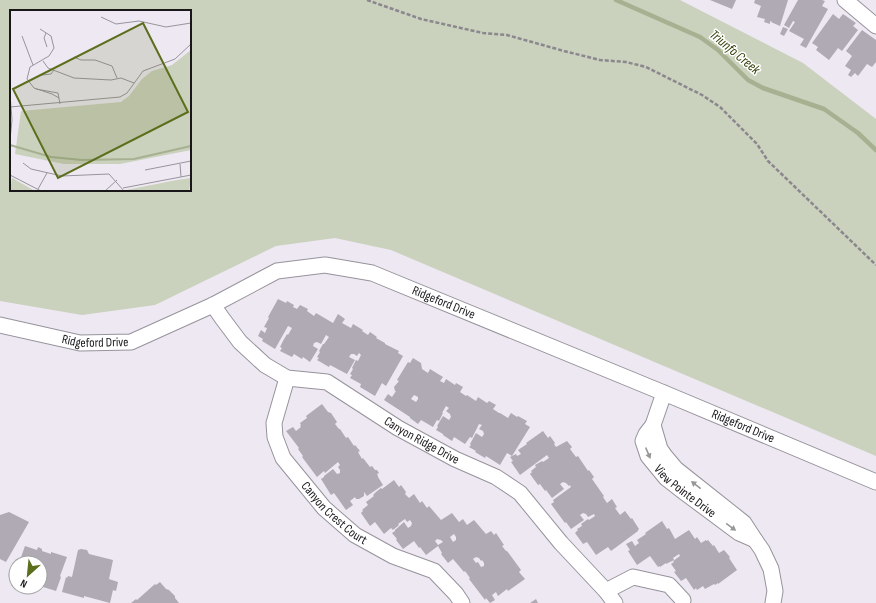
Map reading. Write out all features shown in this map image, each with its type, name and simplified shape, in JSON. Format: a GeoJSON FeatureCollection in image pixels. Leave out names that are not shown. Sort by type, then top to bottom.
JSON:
{"type":"FeatureCollection","features":[{"type":"Feature","properties":{"kind":"street"},"geometry":{"type":"LineString","coordinates":[[845,0],[876,26]]}},
{"type":"Feature","properties":{"kind":"street","name":"Ridgeford Drive"},"geometry":{"type":"LineString","coordinates":[[0,325],[80,343],[131,342],[213,305],[277,271],[325,265],[372,273],[876,482]]}},
{"type":"Feature","properties":{"kind":"street","name":"Canyon Ridge Drive"},"geometry":{"type":"LineString","coordinates":[[213,305],[240,342],[265,365],[287,378],[327,382],[398,428],[455,459],[496,477],[520,493],[561,543],[606,591],[615,603]]}},
{"type":"Feature","properties":{"kind":"street","name":"Canyon Crest Court"},"geometry":{"type":"LineString","coordinates":[[287,378],[274,423],[275,437],[283,458],[324,508],[355,535],[393,556],[434,571],[456,594],[462,603]]}},
{"type":"Feature","properties":{"kind":"street","name":"View Pointe Drive"},"geometry":{"type":"LineString","coordinates":[[664,393],[653,425],[643,441],[648,456],[666,478],[739,533],[754,540],[762,550],[771,569],[775,591],[773,603]]}},
{"type":"Feature","properties":{"kind":"street"},"geometry":{"type":"LineString","coordinates":[[606,591],[633,577],[669,585],[683,600]]}},
{"type":"Feature","properties":{"kind":"path"},"geometry":{"type":"LineString","coordinates":[[367,0],[429,21],[483,33],[507,35],[600,60],[626,62],[646,67],[702,95],[720,106],[757,144],[768,161],[876,265]]}},
{"type":"Feature","properties":{"kind":"green space"},"geometry":{"type":"Polygon","coordinates":[[[0,0],[680,0],[803,63],[876,119],[876,456],[391,250],[335,238],[276,246],[155,305],[82,315],[0,301],[0,0]]]}},
{"type":"Feature","properties":{"kind":"building"},"geometry":{"type":"Polygon","coordinates":[[[710,0],[736,0],[732,9],[710,0]]]}},
{"type":"Feature","properties":{"kind":"building"},"geometry":{"type":"Polygon","coordinates":[[[755,0],[788,0],[780,26],[770,21],[770,24],[764,22],[765,19],[757,17],[761,6],[754,3],[755,0]]]}},
{"type":"Feature","properties":{"kind":"building"},"geometry":{"type":"Polygon","coordinates":[[[798,0],[822,0],[825,1],[822,6],[828,9],[806,48],[800,45],[804,39],[789,31],[795,22],[793,21],[789,28],[784,25],[798,0]]]}},
{"type":"Feature","properties":{"kind":"building"},"geometry":{"type":"Polygon","coordinates":[[[833,14],[839,19],[843,14],[856,23],[853,26],[858,30],[842,51],[838,48],[829,60],[816,50],[818,47],[812,43],[833,14]]]}},
{"type":"Feature","properties":{"kind":"building"},"geometry":{"type":"Polygon","coordinates":[[[783,27],[788,29],[784,36],[780,34],[783,27]]]}},
{"type":"Feature","properties":{"kind":"building"},"geometry":{"type":"Polygon","coordinates":[[[862,30],[876,40],[876,62],[872,67],[867,64],[858,76],[855,73],[851,77],[848,75],[851,70],[845,66],[852,56],[846,51],[862,30]]]}},
{"type":"Feature","properties":{"kind":"building"},"geometry":{"type":"Polygon","coordinates":[[[278,299],[286,303],[287,301],[294,305],[293,307],[297,309],[300,305],[308,309],[307,311],[314,316],[316,313],[333,323],[338,314],[345,319],[342,323],[351,328],[353,324],[368,335],[370,332],[385,344],[399,351],[398,353],[403,356],[386,386],[382,383],[375,396],[360,387],[361,384],[350,378],[352,375],[350,374],[353,369],[352,368],[356,360],[358,361],[361,355],[359,353],[357,356],[351,354],[349,357],[355,360],[347,374],[330,365],[329,367],[317,360],[319,358],[317,357],[320,352],[319,351],[329,337],[326,335],[321,344],[317,342],[314,343],[313,346],[318,349],[310,362],[303,357],[302,359],[294,354],[292,357],[280,351],[283,341],[292,328],[288,326],[275,349],[262,341],[263,339],[258,336],[261,330],[265,333],[267,328],[264,327],[278,299]]]}},
{"type":"Feature","properties":{"kind":"building"},"geometry":{"type":"Polygon","coordinates":[[[413,358],[421,363],[422,369],[428,373],[430,369],[443,377],[440,381],[444,383],[446,379],[455,385],[456,383],[463,387],[460,392],[466,396],[467,395],[476,401],[478,397],[487,403],[489,401],[496,405],[493,409],[508,418],[511,413],[527,421],[525,424],[530,427],[512,456],[507,453],[500,465],[486,456],[485,458],[469,447],[476,433],[482,437],[484,434],[483,431],[479,429],[482,425],[479,424],[472,438],[470,437],[465,444],[454,437],[452,441],[436,430],[443,416],[449,420],[451,417],[446,411],[449,408],[446,406],[439,421],[437,420],[433,427],[421,420],[418,424],[384,400],[388,394],[392,397],[396,391],[394,387],[399,381],[397,380],[408,362],[410,363],[413,358]],[[414,395],[411,399],[416,402],[418,397],[414,395]]]}},
{"type":"Feature","properties":{"kind":"building"},"geometry":{"type":"Polygon","coordinates":[[[322,404],[328,412],[331,413],[337,422],[335,424],[346,438],[348,437],[354,446],[355,445],[360,451],[358,452],[362,459],[363,458],[370,467],[372,466],[375,470],[377,470],[379,473],[377,474],[378,477],[383,485],[367,496],[364,492],[364,496],[359,499],[356,499],[355,497],[350,501],[353,505],[346,510],[334,493],[331,495],[321,479],[333,469],[337,474],[340,473],[338,467],[340,465],[338,462],[325,473],[324,471],[317,477],[302,457],[303,456],[298,449],[299,448],[286,431],[293,427],[296,431],[301,427],[300,423],[307,418],[306,416],[322,404]]]}},
{"type":"Feature","properties":{"kind":"building"},"geometry":{"type":"Polygon","coordinates":[[[543,431],[548,438],[550,436],[556,447],[567,441],[572,447],[570,449],[576,457],[578,456],[594,477],[592,479],[607,503],[612,499],[617,507],[615,508],[620,515],[625,511],[631,519],[632,518],[639,529],[638,531],[611,551],[608,547],[596,555],[587,542],[583,544],[575,533],[578,530],[577,529],[582,526],[581,524],[595,516],[594,514],[588,517],[583,513],[580,515],[584,520],[571,529],[551,504],[554,502],[553,500],[571,487],[570,485],[569,486],[563,482],[560,484],[564,489],[552,498],[540,484],[538,485],[530,474],[536,467],[535,465],[549,458],[547,455],[520,475],[511,462],[513,461],[510,457],[516,454],[517,456],[521,454],[518,450],[543,431]]]}},
{"type":"Feature","properties":{"kind":"building"},"geometry":{"type":"Polygon","coordinates":[[[394,480],[399,487],[401,485],[406,492],[405,494],[409,498],[414,494],[420,503],[422,501],[427,508],[429,506],[441,520],[452,513],[459,522],[463,519],[467,525],[474,520],[486,534],[491,531],[494,535],[496,533],[504,545],[502,546],[521,570],[519,572],[525,579],[498,596],[496,592],[492,595],[495,600],[490,603],[486,598],[485,600],[469,579],[470,578],[465,571],[464,572],[453,559],[448,563],[441,554],[442,553],[438,546],[426,555],[414,541],[403,549],[392,533],[404,522],[408,528],[411,526],[412,523],[410,520],[407,522],[405,519],[393,530],[391,528],[384,534],[375,522],[370,526],[361,513],[363,511],[362,510],[368,505],[366,502],[374,496],[373,495],[376,492],[381,488],[382,489],[394,480]],[[454,534],[450,537],[453,542],[456,540],[454,534]],[[437,539],[435,541],[438,545],[443,542],[437,539]],[[476,557],[473,559],[476,563],[478,562],[481,567],[484,566],[484,563],[479,558],[476,557]]]}},
{"type":"Feature","properties":{"kind":"building"},"geometry":{"type":"Polygon","coordinates":[[[9,512],[29,522],[10,555],[8,555],[6,562],[0,559],[0,515],[9,512]]]}},
{"type":"Feature","properties":{"kind":"building"},"geometry":{"type":"Polygon","coordinates":[[[662,521],[667,529],[669,528],[675,539],[689,530],[695,539],[697,537],[701,543],[708,540],[713,546],[714,545],[719,553],[724,550],[730,557],[729,558],[737,570],[718,584],[714,584],[705,589],[703,586],[697,590],[696,588],[694,590],[686,578],[681,581],[674,572],[676,571],[671,564],[680,556],[679,554],[673,558],[674,560],[660,567],[658,567],[650,556],[637,565],[628,551],[630,550],[626,544],[632,541],[635,546],[639,543],[637,540],[662,521]]]}},
{"type":"Feature","properties":{"kind":"building"},"geometry":{"type":"Polygon","coordinates":[[[25,546],[37,550],[38,547],[42,549],[42,551],[67,557],[56,591],[48,588],[48,555],[22,555],[25,546]]]}},
{"type":"Feature","properties":{"kind":"building"},"geometry":{"type":"Polygon","coordinates":[[[78,550],[87,550],[89,554],[113,560],[109,579],[118,582],[116,591],[113,590],[110,603],[62,592],[66,577],[72,577],[78,550]]]}},
{"type":"Feature","properties":{"kind":"building"},"geometry":{"type":"Polygon","coordinates":[[[160,582],[175,596],[179,603],[131,603],[136,599],[137,600],[155,584],[156,585],[160,582]]]}},
{"type":"Feature","properties":{"kind":"building"},"geometry":{"type":"Polygon","coordinates":[[[536,599],[538,603],[530,603],[536,599]]]}},
{"type":"Feature","properties":{"kind":"waterway","name":"Triunfo Creek"},"geometry":{"type":"LineString","coordinates":[[616,0],[700,37],[718,50],[748,80],[763,88],[824,109],[858,133],[876,150]]}}]}
